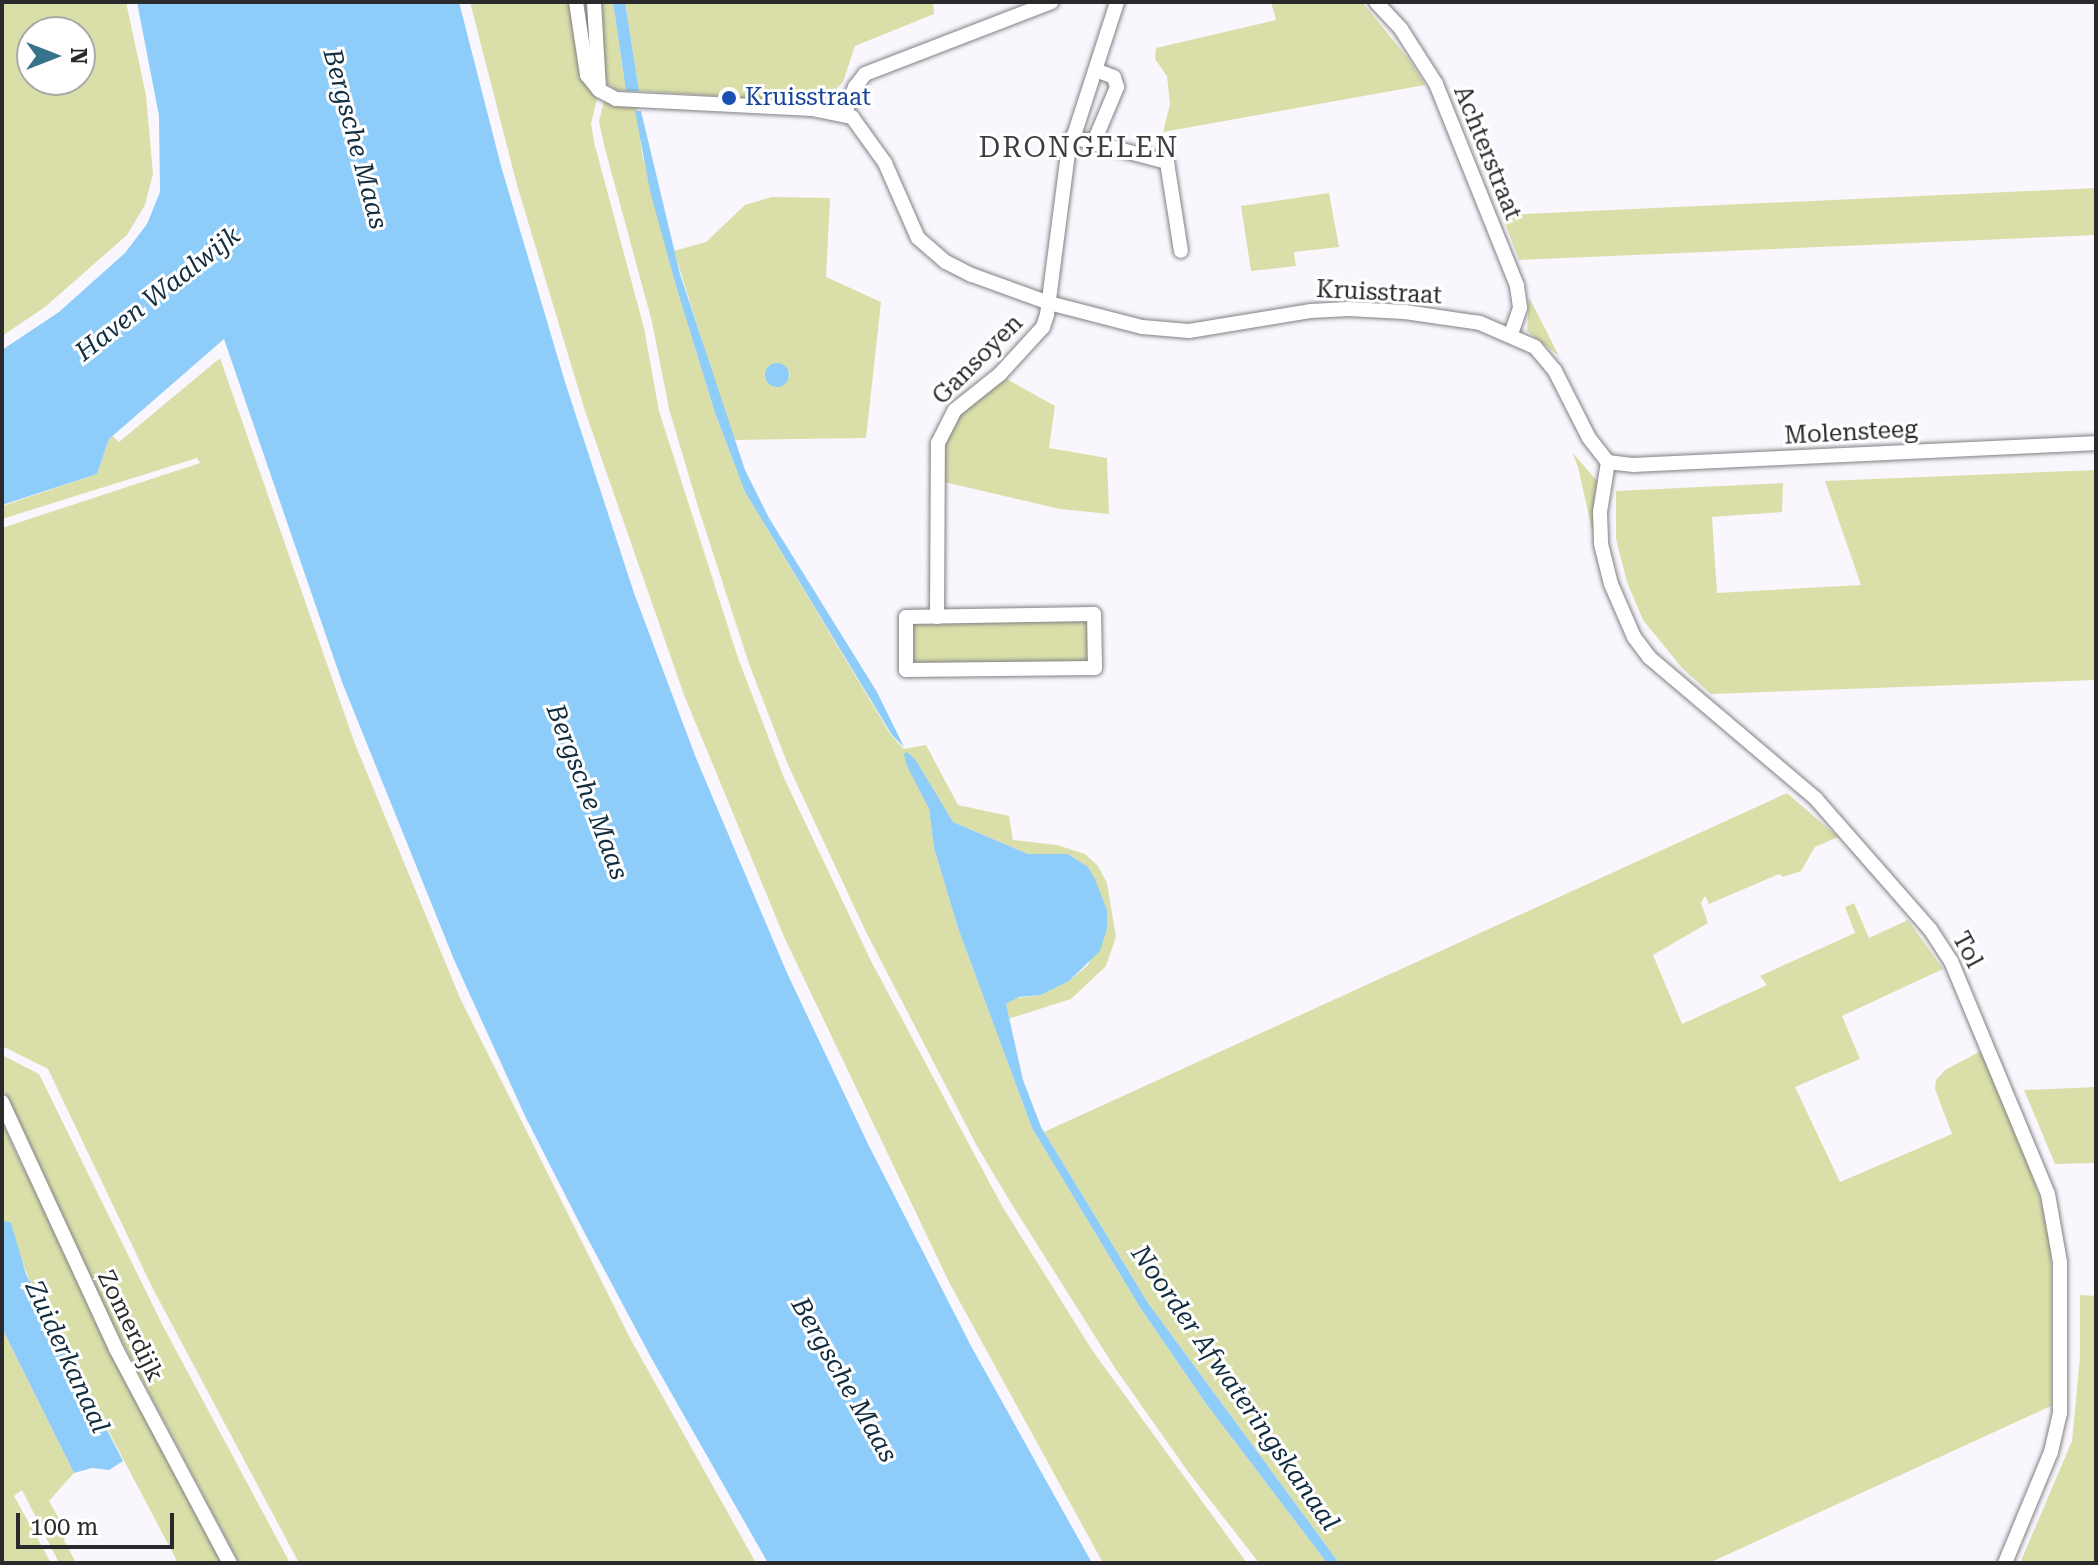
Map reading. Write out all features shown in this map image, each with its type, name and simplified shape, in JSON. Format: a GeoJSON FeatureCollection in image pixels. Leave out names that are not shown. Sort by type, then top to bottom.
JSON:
{"type":"FeatureCollection","features":[{"type":"Feature","properties":{"kind":"street"},"geometry":{"type":"LineString","coordinates":[[576,2],[587,75],[599,90],[616,99],[845,113],[855,87],[865,74],[1052,2]]}},
{"type":"Feature","properties":{"kind":"street"},"geometry":{"type":"LineString","coordinates":[[594,2],[599,90]]}},
{"type":"Feature","properties":{"kind":"street","name":"Gansoyen"},"geometry":{"type":"LineString","coordinates":[[937,617],[935,515],[938,443],[955,410],[1023,350],[1043,327],[1072,137],[1117,2]]}},
{"type":"Feature","properties":{"kind":"street","name":"Achterstraat"},"geometry":{"type":"LineString","coordinates":[[1376,2],[1401,29],[1436,84],[1517,286],[1520,308],[1511,334]]}},
{"type":"Feature","properties":{"kind":"street"},"geometry":{"type":"LineString","coordinates":[[1094,142],[1117,87],[1114,77],[1096,70]]}},
{"type":"Feature","properties":{"kind":"street","name":"Kruisstraat"},"geometry":{"type":"LineString","coordinates":[[845,113],[858,124],[885,163],[912,230],[927,248],[972,275],[1049,303],[1142,327],[1170,330],[1224,327],[1311,311],[1348,309],[1480,323],[1535,347],[1555,371],[1589,438],[1608,462]]}},
{"type":"Feature","properties":{"kind":"street"},"geometry":{"type":"LineString","coordinates":[[1072,137],[1167,162],[1181,251]]}},
{"type":"Feature","properties":{"kind":"street","name":"Molensteeg"},"geometry":{"type":"LineString","coordinates":[[1608,462],[1650,465],[2096,443]]}},
{"type":"Feature","properties":{"kind":"street","name":"Tol"},"geometry":{"type":"LineString","coordinates":[[1608,462],[1600,512],[1601,544],[1611,584],[1634,637],[1650,658],[1816,799],[1930,929],[1951,961],[2048,1194],[2060,1262],[2060,1413],[2051,1452],[2005,1563]]}},
{"type":"Feature","properties":{"kind":"street"},"geometry":{"type":"LineString","coordinates":[[1094,614],[1095,668],[906,670],[906,617],[937,617],[1094,614]]}},
{"type":"Feature","properties":{"kind":"street","name":"Zomerdijk"},"geometry":{"type":"LineString","coordinates":[[2,1102],[116,1349],[230,1563]]}},
{"type":"Feature","properties":{"kind":"green space"},"geometry":{"type":"Polygon","coordinates":[[[2,2],[126,2],[146,95],[153,174],[145,205],[127,235],[45,307],[2,336],[2,2]]]}},
{"type":"Feature","properties":{"kind":"green space"},"geometry":{"type":"Polygon","coordinates":[[[470,2],[572,2],[598,95],[591,124],[595,146],[644,328],[659,411],[738,658],[784,778],[871,961],[1002,1206],[1092,1350],[1247,1563],[1103,1563],[950,1284],[785,939],[684,695],[585,411],[517,185],[470,2]]]}},
{"type":"Feature","properties":{"kind":"green space"},"geometry":{"type":"Polygon","coordinates":[[[600,2],[613,2],[626,91],[616,90],[608,84],[604,74],[600,2]]]}},
{"type":"Feature","properties":{"kind":"green space"},"geometry":{"type":"Polygon","coordinates":[[[625,2],[933,2],[934,14],[855,46],[843,82],[823,103],[639,91],[625,2]]]}},
{"type":"Feature","properties":{"kind":"green space"},"geometry":{"type":"Polygon","coordinates":[[[1271,2],[1362,2],[1410,61],[1425,85],[1163,132],[1170,104],[1167,76],[1155,59],[1156,48],[1276,20],[1271,2]]]}},
{"type":"Feature","properties":{"kind":"green space"},"geometry":{"type":"Polygon","coordinates":[[[604,101],[636,103],[642,154],[676,286],[715,413],[745,492],[891,735],[904,749],[926,745],[958,805],[1009,816],[1013,840],[1057,845],[1085,854],[1098,866],[1107,883],[1116,937],[1106,966],[1071,999],[1008,1019],[1006,1004],[1011,999],[1041,995],[1069,981],[1088,965],[1107,928],[1088,867],[1068,854],[1028,854],[953,822],[913,760],[908,763],[929,809],[934,848],[958,928],[1032,1128],[1141,1309],[1207,1405],[1327,1563],[1259,1563],[1189,1473],[1115,1368],[1011,1203],[977,1146],[866,932],[788,765],[749,664],[699,510],[669,409],[652,322],[604,145],[599,121],[604,101]]]}},
{"type":"Feature","properties":{"kind":"green space"},"geometry":{"type":"Polygon","coordinates":[[[2096,188],[2096,235],[1519,260],[1502,215],[2096,188]]]}},
{"type":"Feature","properties":{"kind":"green space"},"geometry":{"type":"Polygon","coordinates":[[[1329,193],[1339,247],[1294,252],[1296,266],[1251,271],[1241,206],[1329,193]]]}},
{"type":"Feature","properties":{"kind":"green space"},"geometry":{"type":"Polygon","coordinates":[[[772,197],[830,198],[826,277],[881,302],[866,438],[733,440],[674,251],[706,242],[745,205],[772,197]],[[790,372],[764,374],[772,386],[789,378],[790,372]]]}},
{"type":"Feature","properties":{"kind":"green space"},"geometry":{"type":"Polygon","coordinates":[[[1529,298],[1531,301],[1559,356],[1527,331],[1529,298]]]}},
{"type":"Feature","properties":{"kind":"green space"},"geometry":{"type":"Polygon","coordinates":[[[220,358],[355,744],[460,998],[631,1340],[756,1563],[299,1563],[152,1287],[48,1069],[2,1046],[2,528],[200,463],[197,458],[2,519],[2,506],[97,474],[109,439],[113,436],[119,442],[220,358]]]}},
{"type":"Feature","properties":{"kind":"green space"},"geometry":{"type":"Polygon","coordinates":[[[1003,377],[1055,406],[1049,448],[1107,458],[1109,514],[1060,509],[940,481],[945,440],[959,416],[1003,377]]]}},
{"type":"Feature","properties":{"kind":"green space"},"geometry":{"type":"Polygon","coordinates":[[[1572,452],[1598,482],[1593,534],[1578,467],[1572,452]]]}},
{"type":"Feature","properties":{"kind":"green space"},"geometry":{"type":"Polygon","coordinates":[[[2096,470],[2096,680],[1711,694],[1682,668],[1643,620],[1627,582],[1616,539],[1616,491],[1783,483],[1782,512],[1712,517],[1717,593],[1861,585],[1825,481],[2096,470]]]}},
{"type":"Feature","properties":{"kind":"green space"},"geometry":{"type":"Polygon","coordinates":[[[1087,620],[1087,663],[913,663],[910,628],[913,621],[1087,620]]]}},
{"type":"Feature","properties":{"kind":"green space"},"geometry":{"type":"Polygon","coordinates":[[[1787,793],[1838,837],[1815,847],[1801,871],[1783,877],[1779,874],[1709,904],[1705,896],[1701,903],[1708,923],[1653,955],[1682,1024],[1767,985],[1760,976],[1855,933],[1845,907],[1854,903],[1869,938],[1908,920],[1943,969],[1842,1016],[1860,1059],[1795,1087],[1840,1182],[1952,1134],[1935,1089],[1936,1080],[1945,1070],[1981,1051],[2011,1118],[2040,1198],[2051,1248],[2051,1406],[1709,1563],[1339,1563],[1148,1303],[1044,1132],[1787,793]]]}},
{"type":"Feature","properties":{"kind":"green space"},"geometry":{"type":"Polygon","coordinates":[[[2,1055],[39,1074],[163,1326],[290,1563],[239,1563],[111,1321],[64,1225],[2,1086],[2,1055]]]}},
{"type":"Feature","properties":{"kind":"green space"},"geometry":{"type":"Polygon","coordinates":[[[2096,1087],[2096,1163],[2055,1164],[2024,1090],[2096,1087]]]}},
{"type":"Feature","properties":{"kind":"green space"},"geometry":{"type":"Polygon","coordinates":[[[2,1120],[224,1563],[178,1563],[31,1284],[6,1221],[2,1220],[2,1120]]]}},
{"type":"Feature","properties":{"kind":"green space"},"geometry":{"type":"Polygon","coordinates":[[[2080,1295],[2096,1296],[2096,1563],[2020,1563],[2072,1441],[2080,1357],[2080,1295]]]}},
{"type":"Feature","properties":{"kind":"green space"},"geometry":{"type":"Polygon","coordinates":[[[2,1328],[74,1473],[49,1501],[67,1533],[64,1540],[76,1563],[59,1563],[22,1490],[14,1496],[51,1563],[2,1563],[2,1328]]]}},
{"type":"Feature","properties":{"kind":"water"},"geometry":{"type":"Polygon","coordinates":[[[137,2],[459,2],[501,166],[565,382],[634,593],[696,758],[787,973],[868,1144],[971,1346],[1092,1563],[768,1563],[653,1361],[582,1228],[526,1118],[455,962],[342,682],[224,339],[109,439],[97,474],[2,505],[2,350],[59,312],[125,253],[147,224],[160,192],[159,116],[137,2]]]}},
{"type":"Feature","properties":{"kind":"water"},"geometry":{"type":"Polygon","coordinates":[[[613,2],[625,2],[639,91],[626,91],[613,2]]]}},
{"type":"Feature","properties":{"kind":"water"},"geometry":{"type":"Polygon","coordinates":[[[635,111],[641,111],[680,274],[745,470],[769,518],[877,692],[904,747],[892,735],[745,492],[715,413],[676,286],[650,191],[635,111]]]}},
{"type":"Feature","properties":{"kind":"water"},"geometry":{"type":"Polygon","coordinates":[[[777,363],[788,370],[789,375],[782,386],[777,387],[766,380],[765,375],[772,364],[777,363]]]}},
{"type":"Feature","properties":{"kind":"water"},"geometry":{"type":"Polygon","coordinates":[[[907,752],[915,759],[953,822],[1028,854],[1068,854],[1088,867],[1095,879],[1107,910],[1107,928],[1100,951],[1069,981],[1041,995],[1019,997],[1006,1004],[1023,1080],[1041,1127],[1148,1303],[1339,1563],[1327,1563],[1207,1405],[1141,1309],[1032,1128],[958,928],[934,848],[929,809],[906,764],[904,754],[907,752]]]}},
{"type":"Feature","properties":{"kind":"water","name":"Zuiderkanaal"},"geometry":{"type":"Polygon","coordinates":[[[2,1220],[11,1223],[26,1274],[123,1461],[109,1470],[92,1468],[74,1473],[2,1328],[2,1220]]]}},
{"type":"Feature","properties":{"kind":"place","name":"Kruisstraat"},"geometry":{"type":"Point","coordinates":[729,98]}},
{"type":"Feature","properties":{"kind":"district","name":"DRONGELEN"},"geometry":{"type":"Point","coordinates":[1079,148]}},
{"type":"Feature","properties":{"kind":"water label","name":"Bergsche Maas"},"geometry":{"type":"Point","coordinates":[355,139]}},
{"type":"Feature","properties":{"kind":"water label","name":"Haven Waalwijk"},"geometry":{"type":"Point","coordinates":[158,294]}},
{"type":"Feature","properties":{"kind":"water label","name":"Bergsche Maas"},"geometry":{"type":"Point","coordinates":[587,792]}},
{"type":"Feature","properties":{"kind":"water label","name":"Bergsche Maas"},"geometry":{"type":"Point","coordinates":[844,1380]}},
{"type":"Feature","properties":{"kind":"water label","name":"Noorder Afwateringskanaal"},"geometry":{"type":"Point","coordinates":[1235,1388]}}]}
